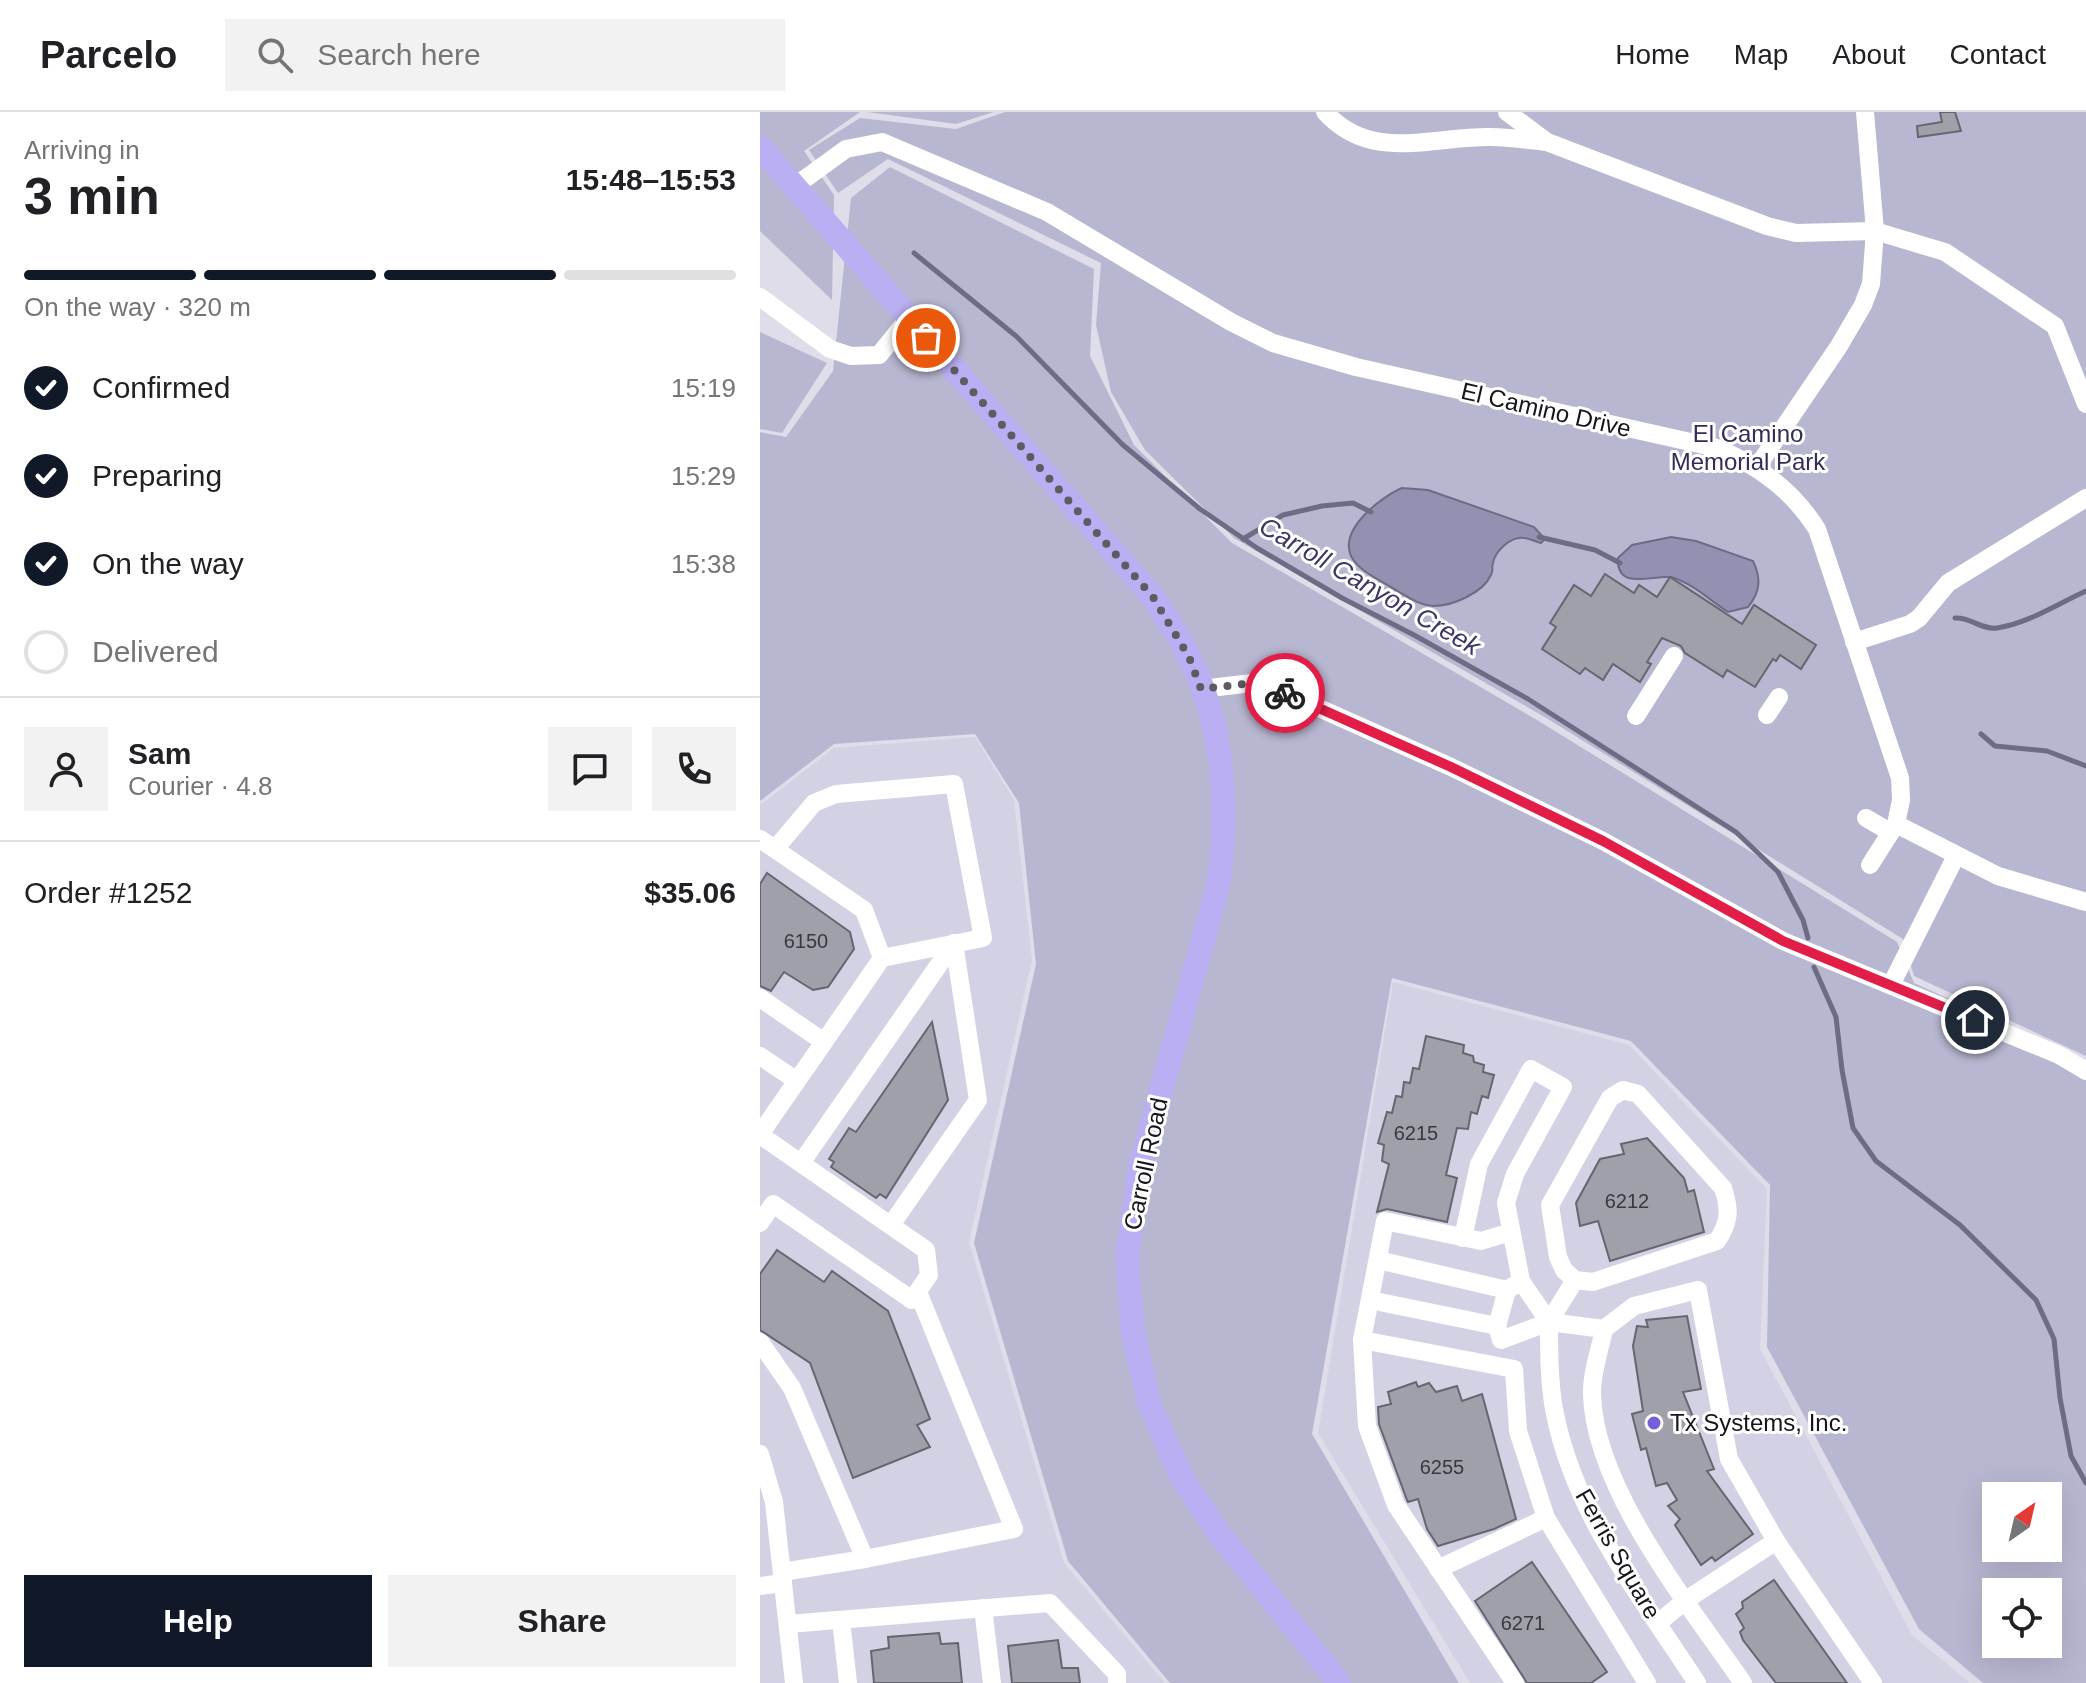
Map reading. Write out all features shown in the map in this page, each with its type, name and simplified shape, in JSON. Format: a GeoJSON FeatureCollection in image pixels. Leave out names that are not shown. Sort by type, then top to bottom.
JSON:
{"type":"FeatureCollection","features":[{"type":"Feature","properties":{"kind":"main road","name":"Carroll Road"},"geometry":{"type":"LineString","coordinates":[[760,147],[1153,597],[1211,688],[1212,717],[1224,786],[1223,850],[1218,886],[1140,1167],[1127,1259],[1133,1331],[1149,1403],[1182,1478],[1217,1531],[1339,1683]]}},
{"type":"Feature","properties":{"kind":"street"},"geometry":{"type":"LineString","coordinates":[[1325,112],[1336,125],[1359,138],[1383,143],[1490,137],[1547,142],[1767,226],[1796,233],[1875,231],[1945,252],[2055,326],[2086,404]]}},
{"type":"Feature","properties":{"kind":"street"},"geometry":{"type":"LineString","coordinates":[[1507,112],[1547,142]]}},
{"type":"Feature","properties":{"kind":"street"},"geometry":{"type":"LineString","coordinates":[[1757,467],[1839,346],[1863,305],[1871,284],[1875,231],[1865,112]]}},
{"type":"Feature","properties":{"kind":"street","name":"El Camino Drive"},"geometry":{"type":"LineString","coordinates":[[795,186],[846,149],[882,142],[1047,212],[1231,322],[1273,343],[1356,367],[1717,448],[1757,467],[1789,493],[1817,529],[1900,778],[1895,796],[1893,828],[1870,865]]}},
{"type":"Feature","properties":{"kind":"street"},"geometry":{"type":"LineString","coordinates":[[760,297],[830,349],[851,356],[879,355],[908,319]]}},
{"type":"Feature","properties":{"kind":"street"},"geometry":{"type":"LineString","coordinates":[[1854,642],[1910,624],[1919,618],[1948,583],[2086,498]]}},
{"type":"Feature","properties":{"kind":"street"},"geometry":{"type":"LineString","coordinates":[[1636,716],[1674,656]]}},
{"type":"Feature","properties":{"kind":"street"},"geometry":{"type":"LineString","coordinates":[[1211,688],[1261,682],[1451,767],[1603,841],[1783,941],[2059,1055],[2086,1071]]}},
{"type":"Feature","properties":{"kind":"street"},"geometry":{"type":"LineString","coordinates":[[1767,715],[1779,697]]}},
{"type":"Feature","properties":{"kind":"street"},"geometry":{"type":"LineString","coordinates":[[760,1223],[773,1204],[912,1300],[929,1275],[926,1250],[760,1134],[882,958],[983,938],[954,784],[836,794],[814,803],[767,844],[864,910],[882,958]]}},
{"type":"Feature","properties":{"kind":"street"},"geometry":{"type":"LineString","coordinates":[[1866,818],[2025,886],[2086,902]]}},
{"type":"Feature","properties":{"kind":"street"},"geometry":{"type":"LineString","coordinates":[[1891,985],[1956,856]]}},
{"type":"Feature","properties":{"kind":"street"},"geometry":{"type":"LineString","coordinates":[[801,1163],[954,943]]}},
{"type":"Feature","properties":{"kind":"street"},"geometry":{"type":"LineString","coordinates":[[891,1225],[978,1100],[954,943]]}},
{"type":"Feature","properties":{"kind":"street"},"geometry":{"type":"LineString","coordinates":[[760,998],[824,1042]]}},
{"type":"Feature","properties":{"kind":"street"},"geometry":{"type":"LineString","coordinates":[[760,1056],[797,1081]]}},
{"type":"Feature","properties":{"kind":"street"},"geometry":{"type":"LineString","coordinates":[[1463,1238],[1479,1164],[1531,1069],[1563,1087],[1515,1174],[1506,1203],[1514,1286],[1499,1333],[1496,1366]]}},
{"type":"Feature","properties":{"kind":"street"},"geometry":{"type":"LineString","coordinates":[[1623,1090],[1638,1094],[1723,1188],[1729,1205],[1727,1226],[1717,1241],[1593,1282],[1575,1280],[1564,1270],[1558,1257],[1550,1205],[1610,1098],[1623,1090]]}},
{"type":"Feature","properties":{"kind":"street"},"geometry":{"type":"LineString","coordinates":[[1511,1232],[1481,1241],[1385,1221],[1362,1340],[1367,1426],[1396,1505],[1515,1683]]}},
{"type":"Feature","properties":{"kind":"street"},"geometry":{"type":"LineString","coordinates":[[1378,1260],[1514,1286],[1549,1322]]}},
{"type":"Feature","properties":{"kind":"street"},"geometry":{"type":"LineString","coordinates":[[1549,1322],[1575,1280]]}},
{"type":"Feature","properties":{"kind":"street"},"geometry":{"type":"LineString","coordinates":[[1743,1683],[1631,1517],[1601,1451],[1592,1394],[1604,1329],[1634,1306],[1698,1290],[1729,1459],[1776,1541],[1873,1683]]}},
{"type":"Feature","properties":{"kind":"street"},"geometry":{"type":"LineString","coordinates":[[760,1586],[782,1569],[865,1559],[1014,1529],[918,1292]]}},
{"type":"Feature","properties":{"kind":"street"},"geometry":{"type":"LineString","coordinates":[[1370,1300],[1499,1333],[1549,1322],[1604,1329]]}},
{"type":"Feature","properties":{"kind":"street","name":"Ferris Square"},"geometry":{"type":"LineString","coordinates":[[1549,1322],[1554,1413],[1571,1472],[1597,1529],[1697,1683]]}},
{"type":"Feature","properties":{"kind":"street"},"geometry":{"type":"LineString","coordinates":[[1362,1340],[1514,1369],[1518,1431],[1546,1518],[1647,1683]]}},
{"type":"Feature","properties":{"kind":"street"},"geometry":{"type":"LineString","coordinates":[[760,1342],[792,1388],[865,1559]]}},
{"type":"Feature","properties":{"kind":"street"},"geometry":{"type":"LineString","coordinates":[[760,1454],[774,1502],[794,1683]]}},
{"type":"Feature","properties":{"kind":"street"},"geometry":{"type":"LineString","coordinates":[[1438,1569],[1546,1518]]}},
{"type":"Feature","properties":{"kind":"street"},"geometry":{"type":"LineString","coordinates":[[1658,1623],[1686,1600],[1776,1541]]}},
{"type":"Feature","properties":{"kind":"street"},"geometry":{"type":"LineString","coordinates":[[760,1555],[782,1569]]}},
{"type":"Feature","properties":{"kind":"street"},"geometry":{"type":"LineString","coordinates":[[788,1624],[1050,1603],[1117,1674],[1117,1683]]}},
{"type":"Feature","properties":{"kind":"street"},"geometry":{"type":"LineString","coordinates":[[983,1608],[992,1683]]}},
{"type":"Feature","properties":{"kind":"street"},"geometry":{"type":"LineString","coordinates":[[841,1620],[848,1683]]}},
{"type":"Feature","properties":{"kind":"shaded area"},"geometry":{"type":"Polygon","coordinates":[[[1402,488],[1428,490],[1534,527],[1545,539],[1541,543],[1514,539],[1504,545],[1494,558],[1492,573],[1481,587],[1458,601],[1434,606],[1422,604],[1363,570],[1351,556],[1349,546],[1351,535],[1364,515],[1402,488]]]}},
{"type":"Feature","properties":{"kind":"shaded area"},"geometry":{"type":"Polygon","coordinates":[[[1671,537],[1696,541],[1753,561],[1758,584],[1748,607],[1728,612],[1695,588],[1674,578],[1631,579],[1619,569],[1618,558],[1632,545],[1671,537]]]}},
{"type":"Feature","properties":{"kind":"shaded area"},"geometry":{"type":"Polygon","coordinates":[[[975,737],[1014,800],[1032,960],[969,1242],[1064,1563],[1165,1683],[760,1683],[760,802],[763,803],[834,748],[975,737]]]}},
{"type":"Feature","properties":{"kind":"shaded area"},"geometry":{"type":"Polygon","coordinates":[[[1393,982],[1629,1045],[1767,1189],[1760,1349],[1912,1635],[1970,1683],[1470,1683],[1318,1433],[1393,982]]]}},
{"type":"Feature","properties":{"kind":"green space"},"geometry":{"type":"Polygon","coordinates":[[[760,112],[860,112],[804,151],[834,195],[832,300],[760,231],[760,112]]]}},
{"type":"Feature","properties":{"kind":"green space"},"geometry":{"type":"Polygon","coordinates":[[[867,112],[994,112],[956,124],[867,112]]]}},
{"type":"Feature","properties":{"kind":"green space","name":"El Camino Memorial Park"},"geometry":{"type":"Polygon","coordinates":[[[1005,112],[2086,112],[2086,1056],[1914,976],[1903,939],[1548,719],[1234,538],[1145,450],[1111,392],[1096,325],[1101,263],[888,159],[838,193],[809,150],[860,118],[956,129],[1005,112]]]}},
{"type":"Feature","properties":{"kind":"green space"},"geometry":{"type":"Polygon","coordinates":[[[890,167],[1094,269],[1090,356],[1134,445],[1232,543],[1537,720],[1897,942],[1914,983],[2086,1061],[2086,1683],[1983,1683],[1919,1629],[1767,1347],[1770,1185],[1631,1041],[1392,978],[1312,1434],[1459,1683],[1170,1683],[1068,1561],[974,1243],[1036,964],[1019,803],[975,734],[834,744],[760,801],[760,432],[786,437],[833,371],[851,198],[890,167]]]}},
{"type":"Feature","properties":{"kind":"green space"},"geometry":{"type":"Polygon","coordinates":[[[760,332],[827,363],[782,433],[760,429],[760,332]]]}},
{"type":"Feature","properties":{"kind":"building"},"geometry":{"type":"Polygon","coordinates":[[[1940,112],[1955,112],[1961,131],[1918,137],[1917,126],[1942,122],[1940,112]]]}},
{"type":"Feature","properties":{"kind":"building"},"geometry":{"type":"Polygon","coordinates":[[[1605,574],[1634,593],[1639,585],[1657,597],[1670,577],[1742,624],[1754,605],[1816,645],[1801,669],[1780,655],[1776,661],[1773,659],[1755,687],[1727,670],[1723,677],[1685,653],[1681,646],[1662,638],[1647,662],[1651,664],[1640,682],[1613,664],[1603,680],[1585,668],[1580,674],[1542,649],[1556,627],[1550,623],[1574,585],[1591,596],[1605,574]]]}},
{"type":"Feature","properties":{"kind":"building"},"geometry":{"type":"Polygon","coordinates":[[[767,873],[850,932],[854,949],[828,987],[813,990],[784,972],[771,991],[760,986],[760,884],[767,873]]]}},
{"type":"Feature","properties":{"kind":"building"},"geometry":{"type":"Polygon","coordinates":[[[932,1022],[948,1100],[886,1198],[880,1194],[876,1198],[831,1167],[834,1162],[829,1159],[849,1128],[856,1132],[932,1022]]]}},
{"type":"Feature","properties":{"kind":"building"},"geometry":{"type":"Polygon","coordinates":[[[1426,1036],[1464,1045],[1463,1053],[1484,1065],[1483,1072],[1494,1075],[1488,1098],[1482,1096],[1477,1114],[1471,1112],[1468,1129],[1457,1128],[1446,1175],[1457,1178],[1447,1222],[1387,1209],[1377,1212],[1389,1164],[1382,1161],[1384,1145],[1378,1143],[1387,1112],[1392,1113],[1396,1096],[1402,1097],[1404,1082],[1410,1083],[1413,1068],[1419,1069],[1426,1036]]]}},
{"type":"Feature","properties":{"kind":"building"},"geometry":{"type":"Polygon","coordinates":[[[1647,1138],[1684,1178],[1688,1192],[1694,1190],[1704,1232],[1610,1261],[1598,1221],[1580,1226],[1576,1203],[1600,1159],[1624,1154],[1621,1144],[1647,1138]]]}},
{"type":"Feature","properties":{"kind":"building"},"geometry":{"type":"Polygon","coordinates":[[[777,1250],[824,1282],[832,1271],[888,1311],[930,1419],[917,1425],[930,1447],[853,1478],[810,1363],[760,1330],[760,1274],[777,1250]]]}},
{"type":"Feature","properties":{"kind":"building"},"geometry":{"type":"Polygon","coordinates":[[[1687,1316],[1701,1389],[1683,1392],[1714,1469],[1707,1471],[1753,1534],[1715,1561],[1712,1557],[1701,1565],[1675,1525],[1680,1519],[1668,1506],[1677,1500],[1667,1483],[1656,1486],[1646,1448],[1641,1450],[1632,1414],[1643,1411],[1633,1346],[1637,1326],[1648,1327],[1646,1320],[1687,1316]]]}},
{"type":"Feature","properties":{"kind":"building"},"geometry":{"type":"Polygon","coordinates":[[[1416,1382],[1418,1387],[1429,1383],[1436,1392],[1457,1386],[1462,1401],[1482,1394],[1516,1519],[1438,1546],[1427,1529],[1418,1499],[1407,1500],[1379,1424],[1378,1407],[1391,1404],[1388,1392],[1416,1382]]]}},
{"type":"Feature","properties":{"kind":"building"},"geometry":{"type":"Polygon","coordinates":[[[1532,1562],[1607,1672],[1591,1683],[1527,1683],[1475,1601],[1532,1562]]]}},
{"type":"Feature","properties":{"kind":"building"},"geometry":{"type":"Polygon","coordinates":[[[1774,1580],[1847,1683],[1776,1683],[1743,1640],[1740,1632],[1744,1628],[1736,1614],[1743,1608],[1742,1602],[1774,1580]]]}},
{"type":"Feature","properties":{"kind":"building"},"geometry":{"type":"Polygon","coordinates":[[[939,1633],[941,1644],[958,1643],[962,1683],[874,1683],[871,1651],[889,1648],[888,1637],[939,1633]]]}},
{"type":"Feature","properties":{"kind":"building"},"geometry":{"type":"Polygon","coordinates":[[[1058,1640],[1062,1668],[1078,1668],[1080,1683],[1012,1683],[1008,1646],[1058,1640]]]}},
{"type":"Feature","properties":{"kind":"waterway","name":"Carroll Canyon Creek"},"geometry":{"type":"LineString","coordinates":[[914,253],[1016,336],[1123,445],[1200,509],[1257,548],[1342,598],[1528,699],[1736,832],[1778,872],[1803,920],[1808,938]]}},
{"type":"Feature","properties":{"kind":"waterway"},"geometry":{"type":"LineString","coordinates":[[1243,539],[1283,515],[1322,506],[1353,503],[1371,512]]}},
{"type":"Feature","properties":{"kind":"waterway"},"geometry":{"type":"LineString","coordinates":[[1539,537],[1595,550],[1620,563]]}},
{"type":"Feature","properties":{"kind":"waterway"},"geometry":{"type":"LineString","coordinates":[[1955,618],[1991,628],[2008,626],[2086,591]]}},
{"type":"Feature","properties":{"kind":"waterway"},"geometry":{"type":"LineString","coordinates":[[1981,734],[1995,746],[2047,751],[2086,766]]}},
{"type":"Feature","properties":{"kind":"waterway","name":"Carroll Canyon Creek"},"geometry":{"type":"LineString","coordinates":[[1814,967],[1836,1017],[1853,1128],[1876,1161],[1960,1225],[2036,1300],[2054,1339],[2060,1398],[2071,1456],[2086,1483]]}},
{"type":"Feature","properties":{"kind":"way so far"},"geometry":{"type":"LineString","coordinates":[[926,338],[1153,597],[1189,657],[1201,689],[1261,682],[1285,693]]}},
{"type":"Feature","properties":{"kind":"place","name":"Tx Systems, Inc."},"geometry":{"type":"Point","coordinates":[1654,1423]}},
{"type":"Feature","properties":{"kind":"route"},"geometry":{"type":"LineString","coordinates":[[1285,693],[1451,767],[1603,841],[1783,941],[1975,1020]]}}]}
